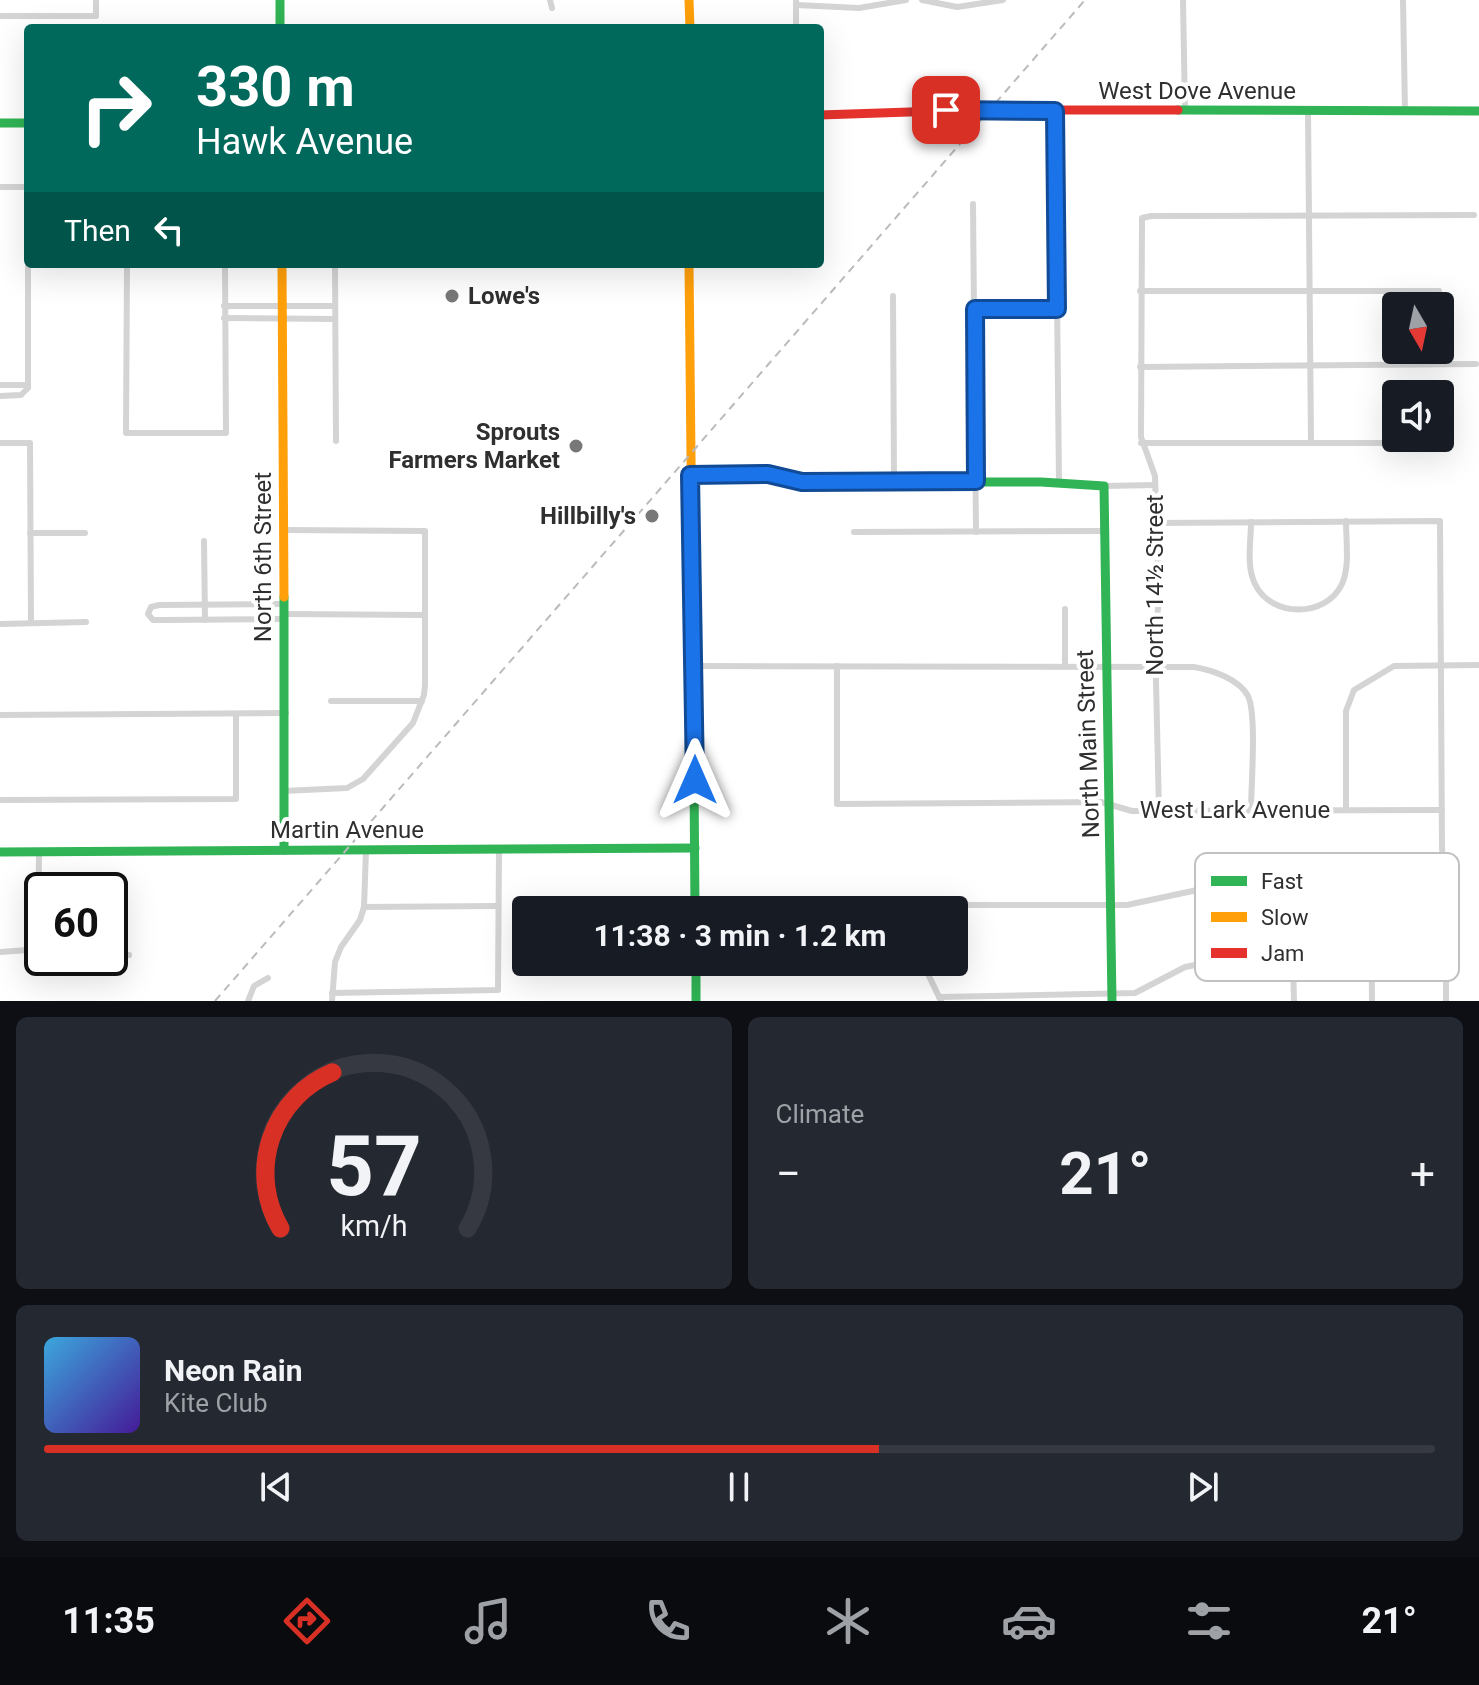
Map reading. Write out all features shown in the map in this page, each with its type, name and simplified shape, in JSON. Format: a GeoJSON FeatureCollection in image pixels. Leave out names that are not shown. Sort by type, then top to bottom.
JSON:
{"type":"FeatureCollection","features":[{"type":"Feature","properties":{"kind":"street"},"geometry":{"type":"LineString","coordinates":[[0,16],[96,16],[96,0]]}},
{"type":"Feature","properties":{"kind":"street"},"geometry":{"type":"LineString","coordinates":[[280,0],[280,24]]}},
{"type":"Feature","properties":{"kind":"street"},"geometry":{"type":"LineString","coordinates":[[689,0],[690,24]]}},
{"type":"Feature","properties":{"kind":"street"},"geometry":{"type":"LineString","coordinates":[[796,24],[796,3],[859,8],[906,0]]}},
{"type":"Feature","properties":{"kind":"street"},"geometry":{"type":"LineString","coordinates":[[922,0],[957,7],[1003,0]]}},
{"type":"Feature","properties":{"kind":"street"},"geometry":{"type":"LineString","coordinates":[[1183,0],[1185,111]]}},
{"type":"Feature","properties":{"kind":"street"},"geometry":{"type":"LineString","coordinates":[[1403,0],[1405,111]]}},
{"type":"Feature","properties":{"kind":"street","name":"West Dove Avenue"},"geometry":{"type":"LineString","coordinates":[[824,115],[900,110],[1479,111]]}},
{"type":"Feature","properties":{"kind":"street"},"geometry":{"type":"LineString","coordinates":[[1055,111],[1059,482]]}},
{"type":"Feature","properties":{"kind":"street"},"geometry":{"type":"LineString","coordinates":[[1308,111],[1311,443]]}},
{"type":"Feature","properties":{"kind":"street"},"geometry":{"type":"LineString","coordinates":[[0,123],[24,123]]}},
{"type":"Feature","properties":{"kind":"street"},"geometry":{"type":"LineString","coordinates":[[0,187],[24,187]]}},
{"type":"Feature","properties":{"kind":"street"},"geometry":{"type":"LineString","coordinates":[[973,204],[976,532]]}},
{"type":"Feature","properties":{"kind":"street"},"geometry":{"type":"LineString","coordinates":[[1309,214],[1474,215]]}},
{"type":"Feature","properties":{"kind":"street","name":"North 14½ Street"},"geometry":{"type":"LineString","coordinates":[[1159,811],[1156,666],[1159,598],[1155,485],[1153,469],[1141,443],[1142,218],[1309,214]]}},
{"type":"Feature","properties":{"kind":"street"},"geometry":{"type":"LineString","coordinates":[[0,396],[24,394],[28,385],[28,268]]}},
{"type":"Feature","properties":{"kind":"street"},"geometry":{"type":"LineString","coordinates":[[127,268],[126,433],[226,433],[225,268]]}},
{"type":"Feature","properties":{"kind":"street","name":"North 6th Street"},"geometry":{"type":"LineString","coordinates":[[282,268],[286,713],[284,850]]}},
{"type":"Feature","properties":{"kind":"street"},"geometry":{"type":"LineString","coordinates":[[335,268],[336,441]]}},
{"type":"Feature","properties":{"kind":"street"},"geometry":{"type":"LineString","coordinates":[[689,268],[695,896]]}},
{"type":"Feature","properties":{"kind":"street"},"geometry":{"type":"LineString","coordinates":[[1140,291],[1439,291]]}},
{"type":"Feature","properties":{"kind":"street"},"geometry":{"type":"LineString","coordinates":[[893,296],[894,481]]}},
{"type":"Feature","properties":{"kind":"street"},"geometry":{"type":"LineString","coordinates":[[224,306],[335,306]]}},
{"type":"Feature","properties":{"kind":"street"},"geometry":{"type":"LineString","coordinates":[[975,309],[1057,309]]}},
{"type":"Feature","properties":{"kind":"street"},"geometry":{"type":"LineString","coordinates":[[224,318],[335,319]]}},
{"type":"Feature","properties":{"kind":"street"},"geometry":{"type":"LineString","coordinates":[[1140,367],[1476,364]]}},
{"type":"Feature","properties":{"kind":"street"},"geometry":{"type":"LineString","coordinates":[[0,385],[28,385]]}},
{"type":"Feature","properties":{"kind":"street"},"geometry":{"type":"LineString","coordinates":[[0,443],[30,443],[31,623]]}},
{"type":"Feature","properties":{"kind":"street"},"geometry":{"type":"LineString","coordinates":[[1141,443],[1382,443]]}},
{"type":"Feature","properties":{"kind":"street"},"geometry":{"type":"LineString","coordinates":[[690,475],[768,474],[802,482],[976,481],[1155,485]]}},
{"type":"Feature","properties":{"kind":"street","name":"North Main Street"},"geometry":{"type":"LineString","coordinates":[[1104,486],[1112,997]]}},
{"type":"Feature","properties":{"kind":"street"},"geometry":{"type":"LineString","coordinates":[[1251,522],[1250,566],[1256,586],[1267,601],[1303,609],[1329,601],[1342,583],[1346,569],[1346,521]]}},
{"type":"Feature","properties":{"kind":"street"},"geometry":{"type":"LineString","coordinates":[[1155,523],[1440,521],[1444,853]]}},
{"type":"Feature","properties":{"kind":"street"},"geometry":{"type":"LineString","coordinates":[[283,530],[425,531],[425,685],[413,723],[363,779],[347,788],[283,791]]}},
{"type":"Feature","properties":{"kind":"street"},"geometry":{"type":"LineString","coordinates":[[854,532],[1104,531]]}},
{"type":"Feature","properties":{"kind":"street"},"geometry":{"type":"LineString","coordinates":[[30,533],[85,533]]}},
{"type":"Feature","properties":{"kind":"street"},"geometry":{"type":"LineString","coordinates":[[204,541],[205,620]]}},
{"type":"Feature","properties":{"kind":"street"},"geometry":{"type":"LineString","coordinates":[[283,612],[205,620],[156,620],[148,614],[151,607],[159,605],[205,605],[283,612],[425,615]]}},
{"type":"Feature","properties":{"kind":"street"},"geometry":{"type":"LineString","coordinates":[[1065,609],[1065,666]]}},
{"type":"Feature","properties":{"kind":"street"},"geometry":{"type":"LineString","coordinates":[[0,624],[86,622]]}},
{"type":"Feature","properties":{"kind":"street"},"geometry":{"type":"LineString","coordinates":[[1346,809],[1346,706],[1354,690],[1394,666],[1479,665]]}},
{"type":"Feature","properties":{"kind":"street"},"geometry":{"type":"LineString","coordinates":[[694,666],[1203,668],[1236,684],[1249,700],[1252,709],[1251,811]]}},
{"type":"Feature","properties":{"kind":"street","name":"West Lark Avenue"},"geometry":{"type":"LineString","coordinates":[[837,666],[837,804],[1108,804],[1119,810],[1159,811],[1442,810]]}},
{"type":"Feature","properties":{"kind":"street"},"geometry":{"type":"LineString","coordinates":[[331,701],[422,701]]}},
{"type":"Feature","properties":{"kind":"street"},"geometry":{"type":"LineString","coordinates":[[0,715],[286,713]]}},
{"type":"Feature","properties":{"kind":"street"},"geometry":{"type":"LineString","coordinates":[[0,800],[236,799],[236,714]]}},
{"type":"Feature","properties":{"kind":"street","name":"Martin Avenue"},"geometry":{"type":"LineString","coordinates":[[0,852],[695,848]]}},
{"type":"Feature","properties":{"kind":"street"},"geometry":{"type":"LineString","coordinates":[[332,1001],[335,962],[341,947],[360,920],[364,907],[366,850]]}},
{"type":"Feature","properties":{"kind":"street"},"geometry":{"type":"LineString","coordinates":[[332,993],[498,990],[499,850]]}},
{"type":"Feature","properties":{"kind":"street"},"geometry":{"type":"LineString","coordinates":[[39,852],[39,872]]}},
{"type":"Feature","properties":{"kind":"street"},"geometry":{"type":"LineString","coordinates":[[968,905],[1131,905],[1195,891]]}},
{"type":"Feature","properties":{"kind":"street"},"geometry":{"type":"LineString","coordinates":[[364,907],[498,906]]}},
{"type":"Feature","properties":{"kind":"street"},"geometry":{"type":"LineString","coordinates":[[0,952],[24,950]]}},
{"type":"Feature","properties":{"kind":"street"},"geometry":{"type":"LineString","coordinates":[[929,976],[940,999],[1112,997],[1135,993],[1185,967],[1195,965]]}},
{"type":"Feature","properties":{"kind":"street"},"geometry":{"type":"LineString","coordinates":[[696,976],[696,1001]]}},
{"type":"Feature","properties":{"kind":"street"},"geometry":{"type":"LineString","coordinates":[[248,1001],[254,986],[268,978]]}},
{"type":"Feature","properties":{"kind":"street"},"geometry":{"type":"LineString","coordinates":[[1293,981],[1294,1001]]}},
{"type":"Feature","properties":{"kind":"street"},"geometry":{"type":"LineString","coordinates":[[1372,981],[1372,1001]]}},
{"type":"Feature","properties":{"kind":"railway"},"geometry":{"type":"LineString","coordinates":[[215,1001],[1085,0]]}},
{"type":"Feature","properties":{"kind":"traffic: fast"},"geometry":{"type":"LineString","coordinates":[[280,0],[280,24]]}},
{"type":"Feature","properties":{"kind":"traffic: fast"},"geometry":{"type":"LineString","coordinates":[[1178,110],[1479,111]]}},
{"type":"Feature","properties":{"kind":"traffic: fast"},"geometry":{"type":"LineString","coordinates":[[0,123],[24,123]]}},
{"type":"Feature","properties":{"kind":"traffic: fast"},"geometry":{"type":"LineString","coordinates":[[690,475],[768,474],[802,482],[1041,482],[1104,486],[1112,1001]]}},
{"type":"Feature","properties":{"kind":"traffic: fast"},"geometry":{"type":"LineString","coordinates":[[284,597],[284,850]]}},
{"type":"Feature","properties":{"kind":"traffic: fast"},"geometry":{"type":"LineString","coordinates":[[693,648],[695,896]]}},
{"type":"Feature","properties":{"kind":"traffic: fast"},"geometry":{"type":"LineString","coordinates":[[0,852],[695,848]]}},
{"type":"Feature","properties":{"kind":"traffic: fast"},"geometry":{"type":"LineString","coordinates":[[696,976],[696,1001]]}},
{"type":"Feature","properties":{"kind":"traffic: slow"},"geometry":{"type":"LineString","coordinates":[[689,0],[690,24]]}},
{"type":"Feature","properties":{"kind":"traffic: slow"},"geometry":{"type":"LineString","coordinates":[[282,268],[284,597]]}},
{"type":"Feature","properties":{"kind":"traffic: slow"},"geometry":{"type":"LineString","coordinates":[[689,268],[693,648]]}},
{"type":"Feature","properties":{"kind":"traffic: jam"},"geometry":{"type":"LineString","coordinates":[[824,115],[969,110],[1178,110]]}},
{"type":"Feature","properties":{"kind":"place","name":"Lowe's"},"geometry":{"type":"Point","coordinates":[452,296]}},
{"type":"Feature","properties":{"kind":"place","name":"Sprouts Farmers Market"},"geometry":{"type":"Point","coordinates":[576,446]}},
{"type":"Feature","properties":{"kind":"place","name":"Hillbilly's"},"geometry":{"type":"Point","coordinates":[652,516]}},
{"type":"Feature","properties":{"kind":"route"},"geometry":{"type":"LineString","coordinates":[[695,780],[690,475],[768,474],[802,482],[976,481],[975,309],[1057,309],[1055,111],[946,110]]}}]}
